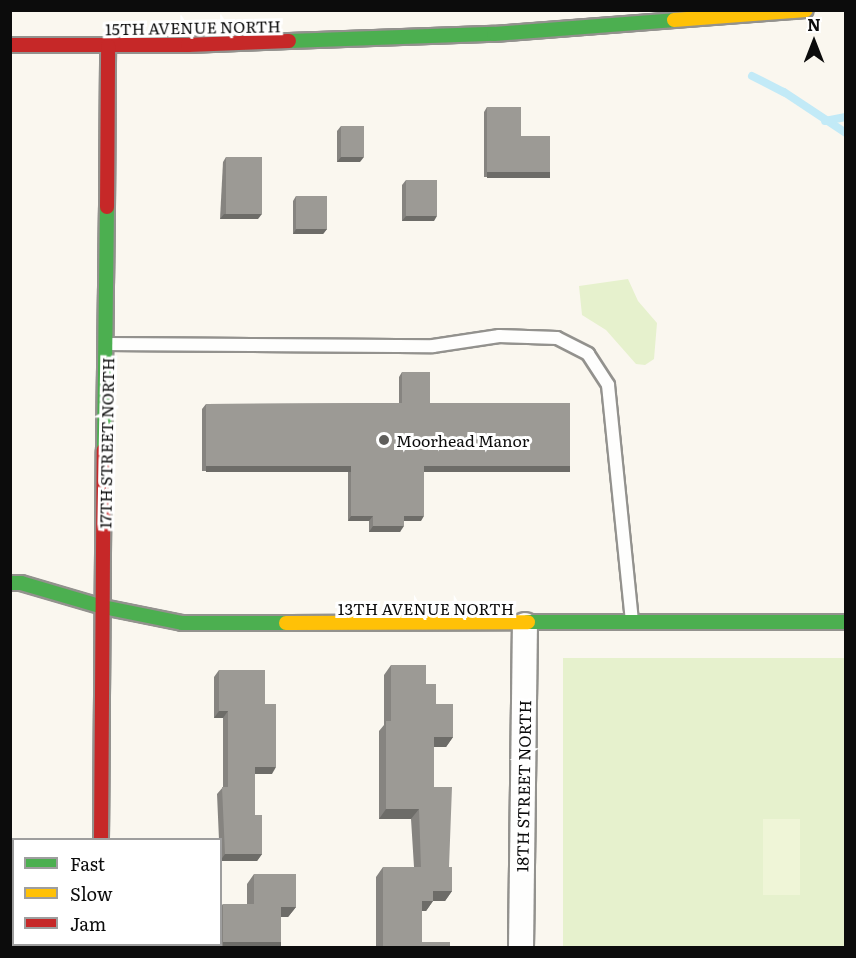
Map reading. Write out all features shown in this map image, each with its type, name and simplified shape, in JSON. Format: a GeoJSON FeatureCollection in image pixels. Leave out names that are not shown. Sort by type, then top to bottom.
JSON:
{"type":"FeatureCollection","features":[{"type":"Feature","properties":{"kind":"street","name":"15TH AVENUE NORTH"},"geometry":{"type":"LineString","coordinates":[[10,45],[108,46],[494,34],[806,10]]}},
{"type":"Feature","properties":{"kind":"street","name":"17TH STREET NORTH"},"geometry":{"type":"LineString","coordinates":[[101,838],[108,46]]}},
{"type":"Feature","properties":{"kind":"street","name":"13TH AVENUE NORTH"},"geometry":{"type":"LineString","coordinates":[[10,583],[21,583],[103,606],[182,623],[525,625],[846,622]]}},
{"type":"Feature","properties":{"kind":"street","name":"18TH STREET NORTH"},"geometry":{"type":"LineString","coordinates":[[521,948],[525,625]]}},
{"type":"Feature","properties":{"kind":"lane"},"geometry":{"type":"LineString","coordinates":[[107,344],[433,346],[499,336],[557,338],[588,354],[608,385],[633,624]]}},
{"type":"Feature","properties":{"kind":"green space"},"geometry":{"type":"Polygon","coordinates":[[[628,279],[638,301],[657,323],[654,359],[645,365],[636,364],[606,330],[582,315],[579,286],[628,279]]]}},
{"type":"Feature","properties":{"kind":"green space"},"geometry":{"type":"Polygon","coordinates":[[[563,658],[845,658],[845,948],[563,948],[563,658]]]}},
{"type":"Feature","properties":{"kind":"green space"},"geometry":{"type":"Polygon","coordinates":[[[763,819],[800,819],[800,895],[763,895],[763,819]]]}},
{"type":"Feature","properties":{"kind":"building"},"geometry":{"type":"Polygon","coordinates":[[[487,107],[521,107],[521,136],[550,136],[550,172],[487,172],[487,107]]]}},
{"type":"Feature","properties":{"kind":"building"},"geometry":{"type":"Polygon","coordinates":[[[341,126],[364,126],[364,157],[341,157],[341,126]]]}},
{"type":"Feature","properties":{"kind":"building"},"geometry":{"type":"Polygon","coordinates":[[[226,157],[262,157],[262,214],[226,214],[226,157]]]}},
{"type":"Feature","properties":{"kind":"building"},"geometry":{"type":"Polygon","coordinates":[[[406,180],[437,180],[437,216],[406,216],[406,180]]]}},
{"type":"Feature","properties":{"kind":"building"},"geometry":{"type":"Polygon","coordinates":[[[296,196],[327,196],[327,229],[296,229],[296,196]]]}},
{"type":"Feature","properties":{"kind":"building","name":"Moorhead Manor"},"geometry":{"type":"Polygon","coordinates":[[[402,372],[430,372],[430,403],[570,403],[570,466],[424,466],[424,516],[404,516],[404,526],[373,526],[373,516],[351,516],[351,466],[206,466],[206,404],[402,403],[402,372]]]}},
{"type":"Feature","properties":{"kind":"building"},"geometry":{"type":"Polygon","coordinates":[[[391,665],[426,665],[426,684],[436,684],[436,704],[453,704],[453,737],[434,737],[434,787],[452,787],[449,867],[452,867],[452,891],[433,891],[433,901],[422,901],[422,942],[450,942],[450,948],[383,948],[383,867],[421,867],[419,809],[386,809],[386,721],[391,721],[391,665]]]}},
{"type":"Feature","properties":{"kind":"building"},"geometry":{"type":"Polygon","coordinates":[[[219,670],[265,670],[265,704],[276,704],[276,767],[255,767],[255,815],[262,815],[262,854],[225,854],[222,787],[228,787],[228,711],[219,711],[219,670]]]}},
{"type":"Feature","properties":{"kind":"building"},"geometry":{"type":"Polygon","coordinates":[[[254,874],[296,874],[296,907],[281,907],[281,942],[223,942],[223,904],[254,904],[254,874]]]}},
{"type":"Feature","properties":{"kind":"waterway"},"geometry":{"type":"LineString","coordinates":[[752,76],[784,92],[846,133]]}},
{"type":"Feature","properties":{"kind":"waterway"},"geometry":{"type":"LineString","coordinates":[[825,121],[846,117]]}},
{"type":"Feature","properties":{"kind":"traffic: fast"},"geometry":{"type":"LineString","coordinates":[[289,41],[494,34],[674,20]]}},
{"type":"Feature","properties":{"kind":"traffic: fast"},"geometry":{"type":"LineString","coordinates":[[104,450],[107,207]]}},
{"type":"Feature","properties":{"kind":"traffic: fast"},"geometry":{"type":"LineString","coordinates":[[10,583],[21,583],[103,607],[182,623],[286,623]]}},
{"type":"Feature","properties":{"kind":"traffic: fast"},"geometry":{"type":"LineString","coordinates":[[528,622],[846,622]]}},
{"type":"Feature","properties":{"kind":"traffic: slow"},"geometry":{"type":"LineString","coordinates":[[674,20],[806,10]]}},
{"type":"Feature","properties":{"kind":"traffic: slow"},"geometry":{"type":"LineString","coordinates":[[286,623],[528,622]]}},
{"type":"Feature","properties":{"kind":"traffic: jam"},"geometry":{"type":"LineString","coordinates":[[10,45],[188,45],[289,41]]}},
{"type":"Feature","properties":{"kind":"traffic: jam"},"geometry":{"type":"LineString","coordinates":[[107,207],[108,46]]}},
{"type":"Feature","properties":{"kind":"traffic: jam"},"geometry":{"type":"LineString","coordinates":[[101,838],[104,450]]}},
{"type":"Feature","properties":{"kind":"place","name":"Moorhead Manor"},"geometry":{"type":"Point","coordinates":[384,440]}}]}
